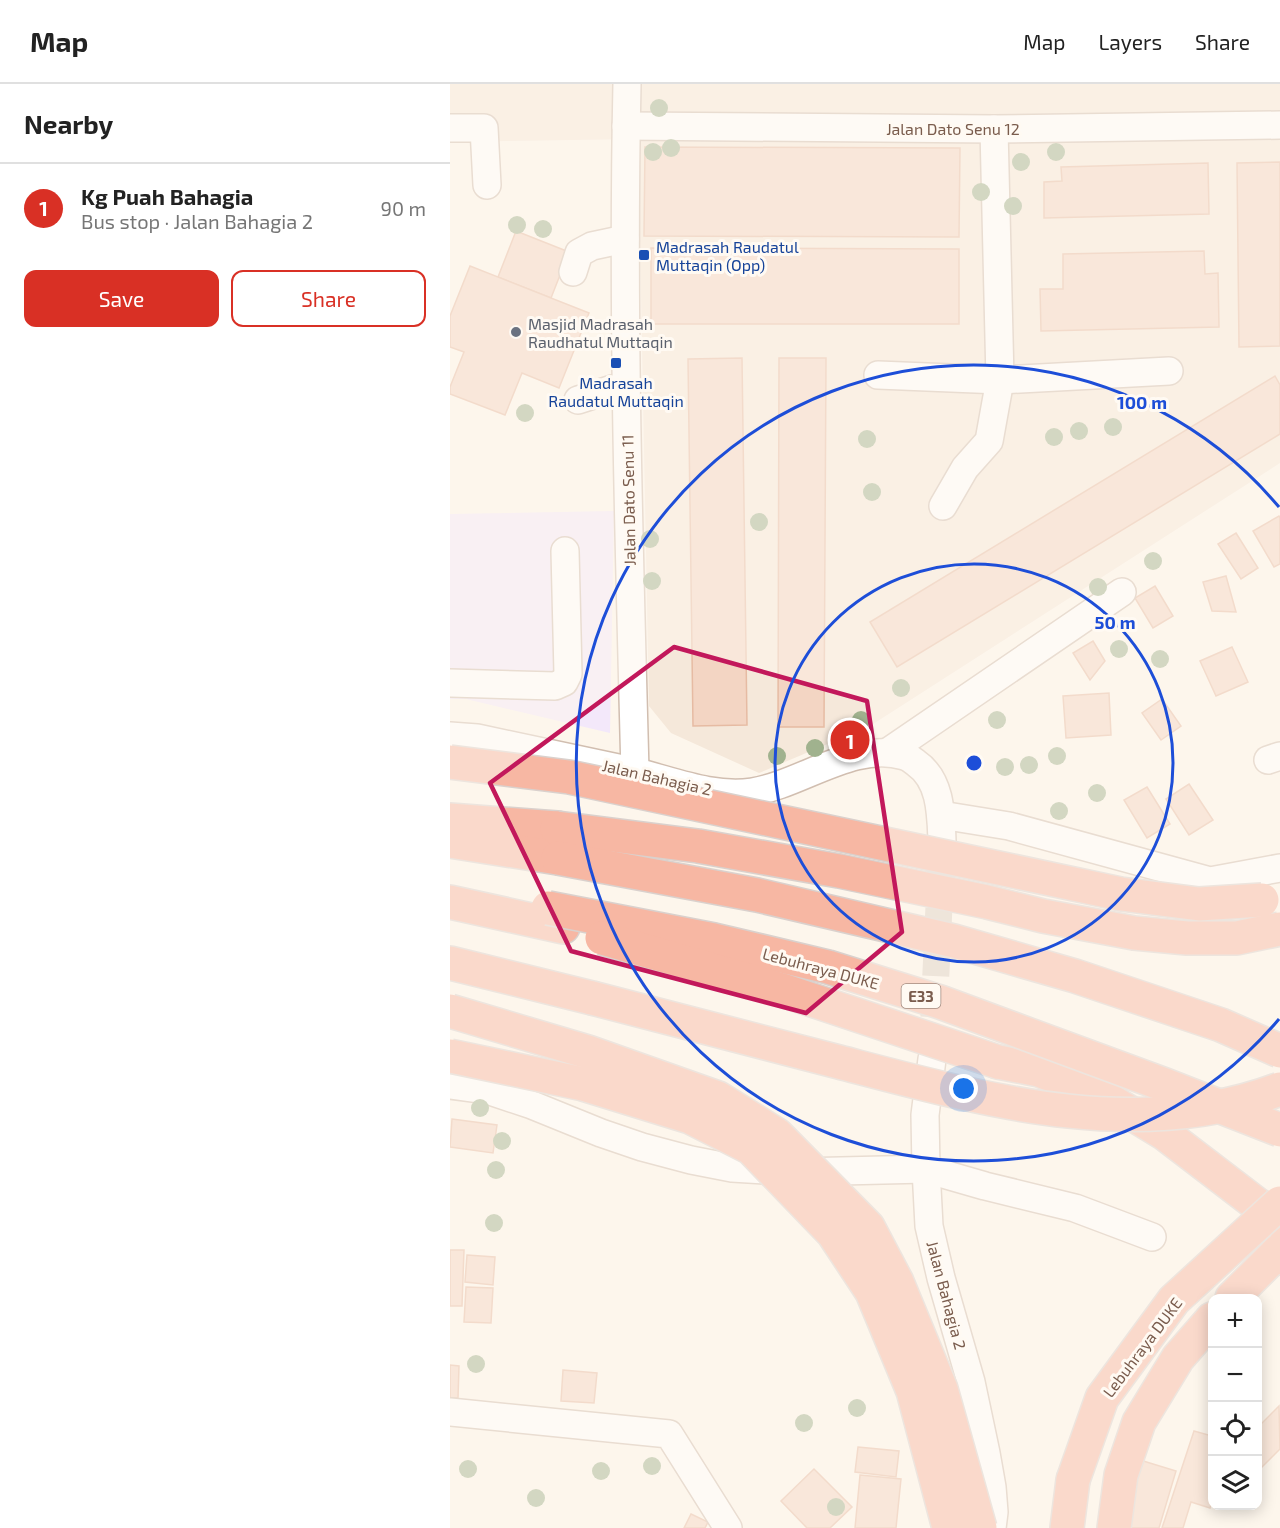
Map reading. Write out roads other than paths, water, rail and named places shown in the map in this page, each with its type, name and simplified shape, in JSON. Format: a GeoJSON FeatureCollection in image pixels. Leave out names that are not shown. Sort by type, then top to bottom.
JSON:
{"type":"FeatureCollection","features":[{"type":"Feature","properties":{"kind":"highway"},"geometry":{"type":"LineString","coordinates":[[450,762],[569,777],[1121,894],[1199,904],[1271,898]]}},
{"type":"Feature","properties":{"kind":"highway"},"geometry":{"type":"LineString","coordinates":[[450,820],[557,843],[757,895],[954,941],[1075,976],[1221,1026],[1280,1051]]}},
{"type":"Feature","properties":{"kind":"highway"},"geometry":{"type":"LineString","coordinates":[[450,841],[698,846],[839,871],[1043,916],[1134,933],[1187,938],[1237,938],[1280,930]]}},
{"type":"Feature","properties":{"kind":"highway","name":"Lebuhraya DUKE"},"geometry":{"type":"LineString","coordinates":[[450,890],[556,918],[714,940],[828,967],[940,1002],[1280,1130]]}},
{"type":"Feature","properties":{"kind":"highway"},"geometry":{"type":"LineString","coordinates":[[450,902],[556,918],[779,988],[998,1062],[1039,1070],[1106,1098],[1165,1134],[1280,1222]]}},
{"type":"Feature","properties":{"kind":"highway"},"geometry":{"type":"LineString","coordinates":[[450,963],[992,1100],[1080,1112],[1122,1115],[1162,1114],[1235,1104],[1280,1089]]}},
{"type":"Feature","properties":{"kind":"highway"},"geometry":{"type":"LineString","coordinates":[[450,1011],[588,1052],[718,1098],[777,1136],[868,1227],[897,1282],[941,1389],[980,1528]]}},
{"type":"Feature","properties":{"kind":"highway"},"geometry":{"type":"LineString","coordinates":[[450,1056],[583,1084],[680,1113],[751,1148],[833,1233],[872,1292],[913,1390],[950,1528]]}},
{"type":"Feature","properties":{"kind":"highway","name":"Lebuhraya DUKE"},"geometry":{"type":"LineString","coordinates":[[1067,1528],[1073,1480],[1102,1398],[1174,1300],[1280,1203]]}},
{"type":"Feature","properties":{"kind":"highway"},"geometry":{"type":"LineString","coordinates":[[1237,1294],[1280,1250]]}},
{"type":"Feature","properties":{"kind":"highway"},"geometry":{"type":"LineString","coordinates":[[1114,1528],[1121,1474],[1139,1422],[1178,1358],[1208,1324]]}},
{"type":"Feature","properties":{"kind":"street","name":"Jalan Dato Senu 11"},"geometry":{"type":"LineString","coordinates":[[627,84],[626,390],[635,772]]}},
{"type":"Feature","properties":{"kind":"street","name":"Jalan Dato Senu 12"},"geometry":{"type":"LineString","coordinates":[[626,126],[994,129],[1280,125]]}},
{"type":"Feature","properties":{"kind":"street"},"geometry":{"type":"LineString","coordinates":[[450,128],[484,128],[486,185]]}},
{"type":"Feature","properties":{"kind":"street"},"geometry":{"type":"LineString","coordinates":[[943,506],[965,468],[989,441],[1000,380],[994,129]]}},
{"type":"Feature","properties":{"kind":"street"},"geometry":{"type":"LineString","coordinates":[[573,272],[579,253],[592,246],[625,239]]}},
{"type":"Feature","properties":{"kind":"street"},"geometry":{"type":"LineString","coordinates":[[878,375],[1000,380],[1169,371]]}},
{"type":"Feature","properties":{"kind":"street"},"geometry":{"type":"LineString","coordinates":[[578,400],[612,389],[626,390]]}},
{"type":"Feature","properties":{"kind":"street"},"geometry":{"type":"LineString","coordinates":[[450,683],[555,686],[564,682],[568,674],[565,551]]}},
{"type":"Feature","properties":{"kind":"street"},"geometry":{"type":"LineString","coordinates":[[888,752],[1122,592]]}},
{"type":"Feature","properties":{"kind":"street","name":"Jalan Bahagia 2"},"geometry":{"type":"LineString","coordinates":[[450,736],[477,738],[635,772],[709,791],[752,792],[779,785],[852,757],[888,752],[906,756],[923,768],[935,786],[942,828],[1009,826],[1210,881],[1280,868]]}},
{"type":"Feature","properties":{"kind":"street","name":"Jalan Bahagia 2"},"geometry":{"type":"LineString","coordinates":[[932,1059],[925,1115],[929,1227],[940,1278],[971,1382],[992,1487],[994,1512],[992,1528]]}},
{"type":"Feature","properties":{"kind":"street"},"geometry":{"type":"LineString","coordinates":[[450,1085],[486,1090],[642,1147],[691,1160],[732,1168],[798,1172],[926,1169],[1075,1208],[1152,1237]]}},
{"type":"Feature","properties":{"kind":"street"},"geometry":{"type":"LineString","coordinates":[[450,1412],[669,1434],[728,1528]]}},
{"type":"Feature","properties":{"kind":"tunnel"},"geometry":{"type":"LineString","coordinates":[[932,1058],[942,841]]}},
{"type":"Feature","properties":{"kind":"place","name":"Madrasah Raudatul Muttaqin (Opp)"},"geometry":{"type":"Point","coordinates":[644,255]}},
{"type":"Feature","properties":{"kind":"place","name":"Masjid Madrasah Raudhatul Muttaqin"},"geometry":{"type":"Point","coordinates":[516,332]}},
{"type":"Feature","properties":{"kind":"place","name":"Madrasah Raudatul Muttaqin"},"geometry":{"type":"Point","coordinates":[616,363]}},
{"type":"Feature","properties":{"kind":"place","name":"Kg Puah Bahagia"},"geometry":{"type":"Point","coordinates":[850,740]}}]}
